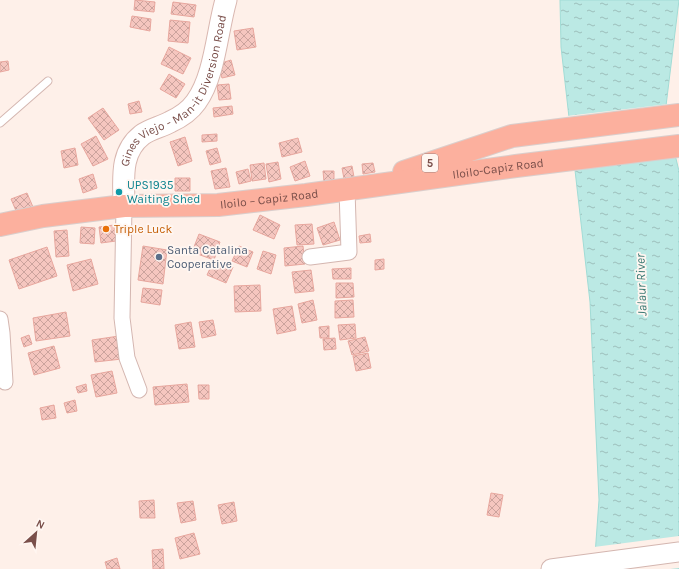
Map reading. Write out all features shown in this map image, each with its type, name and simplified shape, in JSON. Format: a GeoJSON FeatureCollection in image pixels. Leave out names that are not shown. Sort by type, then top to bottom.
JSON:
{"type":"FeatureCollection","features":[{"type":"Feature","properties":{"kind":"highway","name":"Iloilo-Capiz Road"},"geometry":{"type":"LineString","coordinates":[[347,190],[512,136],[679,115]]}},
{"type":"Feature","properties":{"kind":"highway","name":"Iloilo-Capiz Road"},"geometry":{"type":"LineString","coordinates":[[347,190],[516,166],[679,146]]}},
{"type":"Feature","properties":{"kind":"highway","name":"Iloilo – Capiz Road"},"geometry":{"type":"LineString","coordinates":[[0,225],[43,216],[124,206],[218,204],[347,190]]}},
{"type":"Feature","properties":{"kind":"main road","name":"Gines Viejo - Man-it Diversion Road"},"geometry":{"type":"LineString","coordinates":[[124,206],[124,170],[126,156],[131,146],[143,135],[188,113],[197,101],[205,86],[210,69],[226,0]]}},
{"type":"Feature","properties":{"kind":"street"},"geometry":{"type":"LineString","coordinates":[[310,256],[349,252],[347,190]]}},
{"type":"Feature","properties":{"kind":"street"},"geometry":{"type":"LineString","coordinates":[[124,206],[122,318],[127,358],[139,390]]}},
{"type":"Feature","properties":{"kind":"street"},"geometry":{"type":"LineString","coordinates":[[0,319],[5,382]]}},
{"type":"Feature","properties":{"kind":"street"},"geometry":{"type":"LineString","coordinates":[[551,569],[679,552]]}},
{"type":"Feature","properties":{"kind":"lane"},"geometry":{"type":"LineString","coordinates":[[0,123],[48,81]]}},
{"type":"Feature","properties":{"kind":"water","name":"Jalaur River"},"geometry":{"type":"Polygon","coordinates":[[[560,0],[679,0],[665,114],[679,171],[679,569],[594,569],[599,500],[590,302],[561,47],[560,0]]]}},
{"type":"Feature","properties":{"kind":"pier"},"geometry":{"type":"Polygon","coordinates":[[[669,104],[667,114],[677,155],[573,168],[567,116],[669,104]]]}},
{"type":"Feature","properties":{"kind":"pier"},"geometry":{"type":"Polygon","coordinates":[[[679,536],[679,568],[592,569],[594,547],[679,536]]]}},
{"type":"Feature","properties":{"kind":"building"},"geometry":{"type":"Polygon","coordinates":[[[135,0],[155,2],[154,12],[134,10],[135,0]]]}},
{"type":"Feature","properties":{"kind":"building"},"geometry":{"type":"Polygon","coordinates":[[[173,2],[196,5],[194,17],[171,14],[173,2]]]}},
{"type":"Feature","properties":{"kind":"building"},"geometry":{"type":"Polygon","coordinates":[[[132,16],[151,19],[150,31],[130,27],[132,16]]]}},
{"type":"Feature","properties":{"kind":"building"},"geometry":{"type":"Polygon","coordinates":[[[170,20],[190,22],[188,43],[168,41],[170,20]]]}},
{"type":"Feature","properties":{"kind":"building"},"geometry":{"type":"Polygon","coordinates":[[[253,28],[256,47],[237,50],[234,31],[253,28]]]}},
{"type":"Feature","properties":{"kind":"building"},"geometry":{"type":"Polygon","coordinates":[[[169,47],[191,58],[183,74],[161,64],[169,47]]]}},
{"type":"Feature","properties":{"kind":"building"},"geometry":{"type":"Polygon","coordinates":[[[231,60],[235,75],[222,78],[218,64],[231,60]]]}},
{"type":"Feature","properties":{"kind":"building"},"geometry":{"type":"Polygon","coordinates":[[[8,61],[9,70],[0,72],[0,62],[8,61]]]}},
{"type":"Feature","properties":{"kind":"building"},"geometry":{"type":"Polygon","coordinates":[[[169,74],[185,84],[176,98],[160,89],[169,74]]]}},
{"type":"Feature","properties":{"kind":"building"},"geometry":{"type":"Polygon","coordinates":[[[229,84],[231,99],[219,100],[217,85],[229,84]]]}},
{"type":"Feature","properties":{"kind":"building"},"geometry":{"type":"Polygon","coordinates":[[[139,101],[142,112],[130,114],[128,104],[139,101]]]}},
{"type":"Feature","properties":{"kind":"building"},"geometry":{"type":"Polygon","coordinates":[[[232,106],[233,114],[214,117],[213,108],[232,106]]]}},
{"type":"Feature","properties":{"kind":"building"},"geometry":{"type":"Polygon","coordinates":[[[103,108],[119,130],[104,140],[88,118],[103,108]]]}},
{"type":"Feature","properties":{"kind":"building"},"geometry":{"type":"Polygon","coordinates":[[[217,134],[217,141],[202,142],[202,135],[217,134]]]}},
{"type":"Feature","properties":{"kind":"building"},"geometry":{"type":"Polygon","coordinates":[[[96,136],[108,159],[93,166],[81,144],[96,136]]]}},
{"type":"Feature","properties":{"kind":"building"},"geometry":{"type":"Polygon","coordinates":[[[185,137],[192,161],[178,166],[170,142],[185,137]]]}},
{"type":"Feature","properties":{"kind":"building"},"geometry":{"type":"Polygon","coordinates":[[[298,138],[302,152],[282,157],[279,143],[298,138]]]}},
{"type":"Feature","properties":{"kind":"building"},"geometry":{"type":"Polygon","coordinates":[[[75,148],[78,165],[64,168],[61,151],[75,148]]]}},
{"type":"Feature","properties":{"kind":"building"},"geometry":{"type":"Polygon","coordinates":[[[217,148],[221,162],[210,165],[206,151],[217,148]]]}},
{"type":"Feature","properties":{"kind":"building"},"geometry":{"type":"Polygon","coordinates":[[[305,161],[310,176],[295,181],[290,167],[305,161]]]}},
{"type":"Feature","properties":{"kind":"building"},"geometry":{"type":"Polygon","coordinates":[[[278,162],[281,179],[269,182],[266,164],[278,162]]]}},
{"type":"Feature","properties":{"kind":"building"},"geometry":{"type":"Polygon","coordinates":[[[264,163],[266,179],[252,181],[250,165],[264,163]]]}},
{"type":"Feature","properties":{"kind":"building"},"geometry":{"type":"Polygon","coordinates":[[[373,163],[375,172],[363,174],[362,164],[373,163]]]}},
{"type":"Feature","properties":{"kind":"building"},"geometry":{"type":"Polygon","coordinates":[[[352,166],[354,177],[344,179],[342,168],[352,166]]]}},
{"type":"Feature","properties":{"kind":"building"},"geometry":{"type":"Polygon","coordinates":[[[226,168],[230,187],[215,189],[211,171],[226,168]]]}},
{"type":"Feature","properties":{"kind":"building"},"geometry":{"type":"Polygon","coordinates":[[[248,169],[251,181],[239,184],[236,172],[248,169]]]}},
{"type":"Feature","properties":{"kind":"building"},"geometry":{"type":"Polygon","coordinates":[[[323,171],[334,171],[334,181],[324,182],[323,171]]]}},
{"type":"Feature","properties":{"kind":"building"},"geometry":{"type":"Polygon","coordinates":[[[93,174],[97,188],[83,193],[79,179],[93,174]]]}},
{"type":"Feature","properties":{"kind":"building"},"geometry":{"type":"Polygon","coordinates":[[[175,178],[190,178],[190,191],[175,191],[175,178]]]}},
{"type":"Feature","properties":{"kind":"building"},"geometry":{"type":"Polygon","coordinates":[[[27,193],[33,207],[17,213],[11,199],[27,193]]]}},
{"type":"Feature","properties":{"kind":"building"},"geometry":{"type":"Polygon","coordinates":[[[260,215],[280,225],[274,239],[253,230],[260,215]]]}},
{"type":"Feature","properties":{"kind":"building"},"geometry":{"type":"Polygon","coordinates":[[[334,222],[340,240],[323,245],[317,228],[334,222]]]}},
{"type":"Feature","properties":{"kind":"building"},"geometry":{"type":"Polygon","coordinates":[[[312,224],[314,244],[297,245],[295,225],[312,224]]]}},
{"type":"Feature","properties":{"kind":"building"},"geometry":{"type":"Polygon","coordinates":[[[114,225],[116,241],[101,243],[99,227],[114,225]]]}},
{"type":"Feature","properties":{"kind":"building"},"geometry":{"type":"Polygon","coordinates":[[[81,227],[95,228],[94,244],[80,243],[81,227]]]}},
{"type":"Feature","properties":{"kind":"building"},"geometry":{"type":"Polygon","coordinates":[[[67,230],[69,256],[56,257],[54,231],[67,230]]]}},
{"type":"Feature","properties":{"kind":"building"},"geometry":{"type":"Polygon","coordinates":[[[199,234],[220,242],[214,260],[192,252],[199,234]]]}},
{"type":"Feature","properties":{"kind":"building"},"geometry":{"type":"Polygon","coordinates":[[[370,234],[371,242],[360,243],[359,236],[370,234]]]}},
{"type":"Feature","properties":{"kind":"building"},"geometry":{"type":"Polygon","coordinates":[[[143,246],[167,250],[163,284],[138,280],[143,246]]]}},
{"type":"Feature","properties":{"kind":"building"},"geometry":{"type":"Polygon","coordinates":[[[239,246],[253,252],[247,267],[232,261],[239,246]]]}},
{"type":"Feature","properties":{"kind":"building"},"geometry":{"type":"Polygon","coordinates":[[[303,246],[305,264],[285,266],[284,248],[303,246]]]}},
{"type":"Feature","properties":{"kind":"building"},"geometry":{"type":"Polygon","coordinates":[[[47,247],[57,276],[19,289],[9,260],[47,247]]]}},
{"type":"Feature","properties":{"kind":"building"},"geometry":{"type":"Polygon","coordinates":[[[263,251],[276,255],[271,274],[257,269],[263,251]]]}},
{"type":"Feature","properties":{"kind":"building"},"geometry":{"type":"Polygon","coordinates":[[[91,259],[98,284],[73,291],[67,265],[91,259]]]}},
{"type":"Feature","properties":{"kind":"building"},"geometry":{"type":"Polygon","coordinates":[[[384,259],[384,269],[375,270],[375,260],[384,259]]]}},
{"type":"Feature","properties":{"kind":"building"},"geometry":{"type":"Polygon","coordinates":[[[214,260],[233,267],[226,283],[207,275],[214,260]]]}},
{"type":"Feature","properties":{"kind":"building"},"geometry":{"type":"Polygon","coordinates":[[[351,268],[351,279],[333,279],[332,269],[351,268]]]}},
{"type":"Feature","properties":{"kind":"building"},"geometry":{"type":"Polygon","coordinates":[[[311,270],[314,291],[295,293],[292,272],[311,270]]]}},
{"type":"Feature","properties":{"kind":"building"},"geometry":{"type":"Polygon","coordinates":[[[336,283],[353,283],[354,297],[336,298],[336,283]]]}},
{"type":"Feature","properties":{"kind":"building"},"geometry":{"type":"Polygon","coordinates":[[[260,285],[261,311],[235,312],[234,286],[260,285]]]}},
{"type":"Feature","properties":{"kind":"building"},"geometry":{"type":"Polygon","coordinates":[[[143,288],[162,290],[160,305],[141,302],[143,288]]]}},
{"type":"Feature","properties":{"kind":"building"},"geometry":{"type":"Polygon","coordinates":[[[313,300],[317,320],[302,323],[298,304],[313,300]]]}},
{"type":"Feature","properties":{"kind":"building"},"geometry":{"type":"Polygon","coordinates":[[[353,300],[354,317],[335,318],[335,301],[353,300]]]}},
{"type":"Feature","properties":{"kind":"building"},"geometry":{"type":"Polygon","coordinates":[[[292,306],[296,330],[277,334],[273,309],[292,306]]]}},
{"type":"Feature","properties":{"kind":"building"},"geometry":{"type":"Polygon","coordinates":[[[66,312],[70,336],[36,341],[33,318],[66,312]]]}},
{"type":"Feature","properties":{"kind":"building"},"geometry":{"type":"Polygon","coordinates":[[[213,320],[216,335],[202,338],[199,322],[213,320]]]}},
{"type":"Feature","properties":{"kind":"building"},"geometry":{"type":"Polygon","coordinates":[[[191,322],[195,347],[179,349],[175,325],[191,322]]]}},
{"type":"Feature","properties":{"kind":"building"},"geometry":{"type":"Polygon","coordinates":[[[355,324],[356,338],[340,340],[338,325],[355,324]]]}},
{"type":"Feature","properties":{"kind":"building"},"geometry":{"type":"Polygon","coordinates":[[[329,326],[329,338],[320,338],[319,327],[329,326]]]}},
{"type":"Feature","properties":{"kind":"building"},"geometry":{"type":"Polygon","coordinates":[[[29,335],[32,344],[24,347],[21,338],[29,335]]]}},
{"type":"Feature","properties":{"kind":"building"},"geometry":{"type":"Polygon","coordinates":[[[119,336],[122,359],[95,362],[92,340],[119,336]]]}},
{"type":"Feature","properties":{"kind":"building"},"geometry":{"type":"Polygon","coordinates":[[[365,337],[369,351],[352,355],[348,341],[365,337]]]}},
{"type":"Feature","properties":{"kind":"building"},"geometry":{"type":"Polygon","coordinates":[[[335,338],[336,349],[324,350],[323,339],[335,338]]]}},
{"type":"Feature","properties":{"kind":"building"},"geometry":{"type":"Polygon","coordinates":[[[54,346],[60,368],[34,375],[28,353],[54,346]]]}},
{"type":"Feature","properties":{"kind":"building"},"geometry":{"type":"Polygon","coordinates":[[[368,353],[371,368],[356,371],[353,356],[368,353]]]}},
{"type":"Feature","properties":{"kind":"building"},"geometry":{"type":"Polygon","coordinates":[[[112,371],[117,393],[96,397],[91,375],[112,371]]]}},
{"type":"Feature","properties":{"kind":"building"},"geometry":{"type":"Polygon","coordinates":[[[86,384],[87,391],[78,393],[76,387],[86,384]]]}},
{"type":"Feature","properties":{"kind":"building"},"geometry":{"type":"Polygon","coordinates":[[[187,384],[189,402],[155,405],[153,387],[187,384]]]}},
{"type":"Feature","properties":{"kind":"building"},"geometry":{"type":"Polygon","coordinates":[[[198,385],[209,385],[209,399],[199,399],[198,385]]]}},
{"type":"Feature","properties":{"kind":"building"},"geometry":{"type":"Polygon","coordinates":[[[75,400],[77,411],[67,413],[64,403],[75,400]]]}},
{"type":"Feature","properties":{"kind":"building"},"geometry":{"type":"Polygon","coordinates":[[[54,405],[56,418],[42,420],[40,408],[54,405]]]}},
{"type":"Feature","properties":{"kind":"building"},"geometry":{"type":"Polygon","coordinates":[[[491,493],[503,495],[499,517],[487,515],[491,493]]]}},
{"type":"Feature","properties":{"kind":"building"},"geometry":{"type":"Polygon","coordinates":[[[154,500],[155,518],[140,518],[139,501],[154,500]]]}},
{"type":"Feature","properties":{"kind":"building"},"geometry":{"type":"Polygon","coordinates":[[[193,501],[196,520],[181,523],[177,503],[193,501]]]}},
{"type":"Feature","properties":{"kind":"building"},"geometry":{"type":"Polygon","coordinates":[[[234,502],[237,521],[222,524],[218,505],[234,502]]]}},
{"type":"Feature","properties":{"kind":"building"},"geometry":{"type":"Polygon","coordinates":[[[194,533],[200,554],[180,559],[175,538],[194,533]]]}},
{"type":"Feature","properties":{"kind":"building"},"geometry":{"type":"Polygon","coordinates":[[[163,549],[164,569],[153,569],[152,550],[163,549]]]}},
{"type":"Feature","properties":{"kind":"building"},"geometry":{"type":"Polygon","coordinates":[[[117,558],[120,569],[107,569],[105,562],[117,558]]]}},
{"type":"Feature","properties":{"kind":"place","name":"UPS1935 Waiting Shed"},"geometry":{"type":"Point","coordinates":[119,192]}},
{"type":"Feature","properties":{"kind":"place","name":"Triple Luck"},"geometry":{"type":"Point","coordinates":[106,229]}},
{"type":"Feature","properties":{"kind":"place","name":"Santa Catalina Cooperative"},"geometry":{"type":"Point","coordinates":[159,257]}}]}
